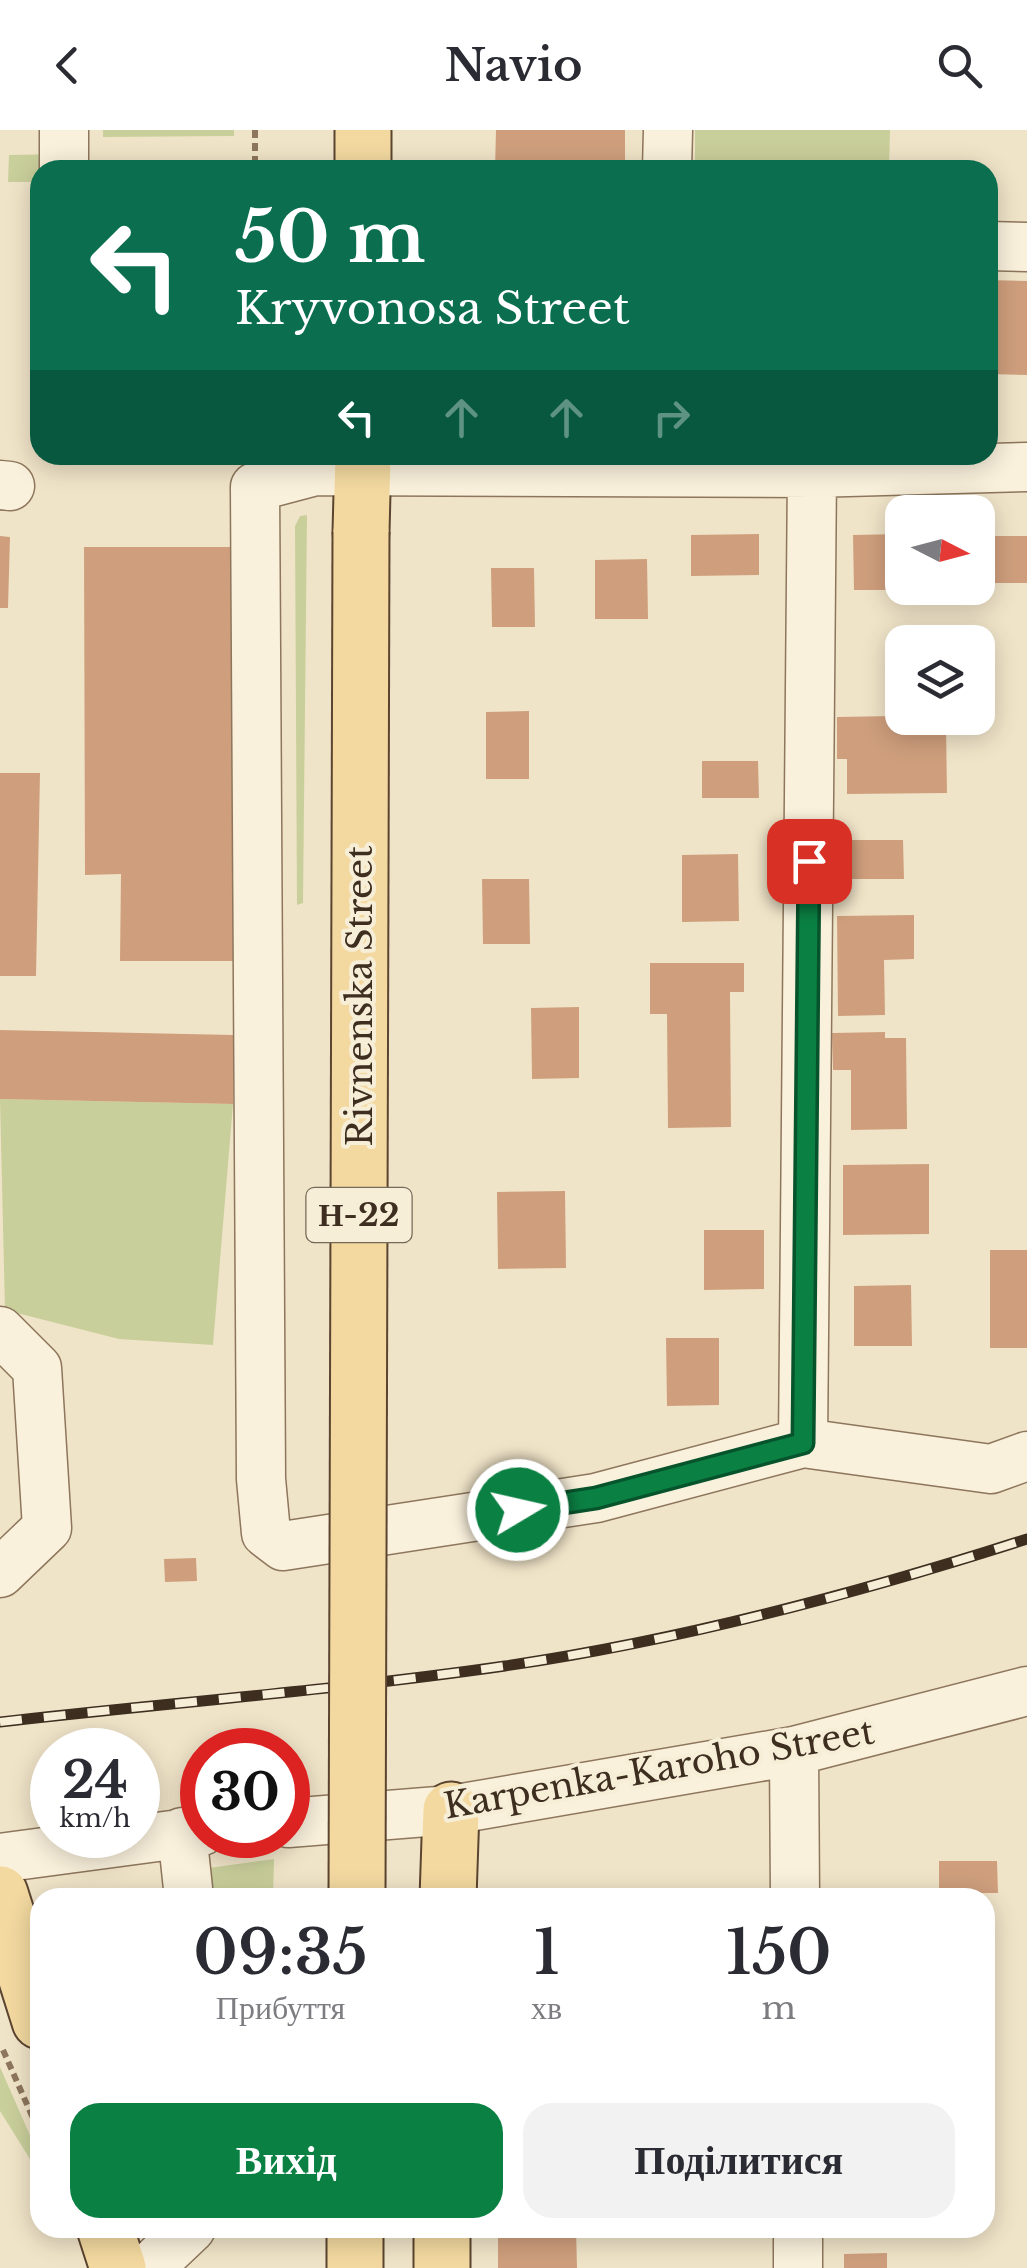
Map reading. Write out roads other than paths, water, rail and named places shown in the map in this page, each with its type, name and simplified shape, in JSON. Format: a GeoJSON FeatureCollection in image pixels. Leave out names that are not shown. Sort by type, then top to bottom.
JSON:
{"type":"FeatureCollection","features":[{"type":"Feature","properties":{"kind":"main road"},"geometry":{"type":"LineString","coordinates":[[363,130],[363,160]]}},
{"type":"Feature","properties":{"kind":"main road","name":"Rivnenska Street"},"geometry":{"type":"LineString","coordinates":[[356,1888],[363,465]]}},
{"type":"Feature","properties":{"kind":"main road"},"geometry":{"type":"LineString","coordinates":[[448,1888],[451,1810]]}},
{"type":"Feature","properties":{"kind":"main road"},"geometry":{"type":"LineString","coordinates":[[0,1894],[30,1989]]}},
{"type":"Feature","properties":{"kind":"main road"},"geometry":{"type":"LineString","coordinates":[[108,2238],[118,2268]]}},
{"type":"Feature","properties":{"kind":"main road"},"geometry":{"type":"LineString","coordinates":[[355,2238],[355,2268]]}},
{"type":"Feature","properties":{"kind":"main road"},"geometry":{"type":"LineString","coordinates":[[442,2238],[442,2268]]}},
{"type":"Feature","properties":{"kind":"street"},"geometry":{"type":"LineString","coordinates":[[64,130],[64,160]]}},
{"type":"Feature","properties":{"kind":"street"},"geometry":{"type":"LineString","coordinates":[[668,130],[668,160]]}},
{"type":"Feature","properties":{"kind":"street"},"geometry":{"type":"LineString","coordinates":[[998,246],[1027,247]]}},
{"type":"Feature","properties":{"kind":"street"},"geometry":{"type":"LineString","coordinates":[[351,465],[255,487],[278,1478],[266,1533],[283,1546],[596,1498],[803,1443],[991,1470],[1027,1456]]}},
{"type":"Feature","properties":{"kind":"street"},"geometry":{"type":"LineString","coordinates":[[453,465],[812,473],[1027,467]]}},
{"type":"Feature","properties":{"kind":"street"},"geometry":{"type":"LineString","coordinates":[[803,1443],[812,473]]}},
{"type":"Feature","properties":{"kind":"street"},"geometry":{"type":"LineString","coordinates":[[0,1331],[37,1368],[47,1528],[0,1573]]}},
{"type":"Feature","properties":{"kind":"street","name":"Karpenka-Karoho Street"},"geometry":{"type":"LineString","coordinates":[[310,1822],[451,1810],[794,1751],[1027,1691]]}},
{"type":"Feature","properties":{"kind":"street"},"geometry":{"type":"LineString","coordinates":[[794,1751],[795,1888]]}},
{"type":"Feature","properties":{"kind":"street"},"geometry":{"type":"LineString","coordinates":[[0,1858],[180,1833]]}},
{"type":"Feature","properties":{"kind":"street"},"geometry":{"type":"LineString","coordinates":[[189,1888],[191,1858]]}},
{"type":"Feature","properties":{"kind":"street"},"geometry":{"type":"LineString","coordinates":[[149,2268],[180,2238]]}},
{"type":"Feature","properties":{"kind":"street"},"geometry":{"type":"LineString","coordinates":[[798,2238],[798,2268]]}},
{"type":"Feature","properties":{"kind":"railway"},"geometry":{"type":"LineString","coordinates":[[0,1722],[379,1682],[571,1655],[768,1613],[1027,1539]]}}]}
